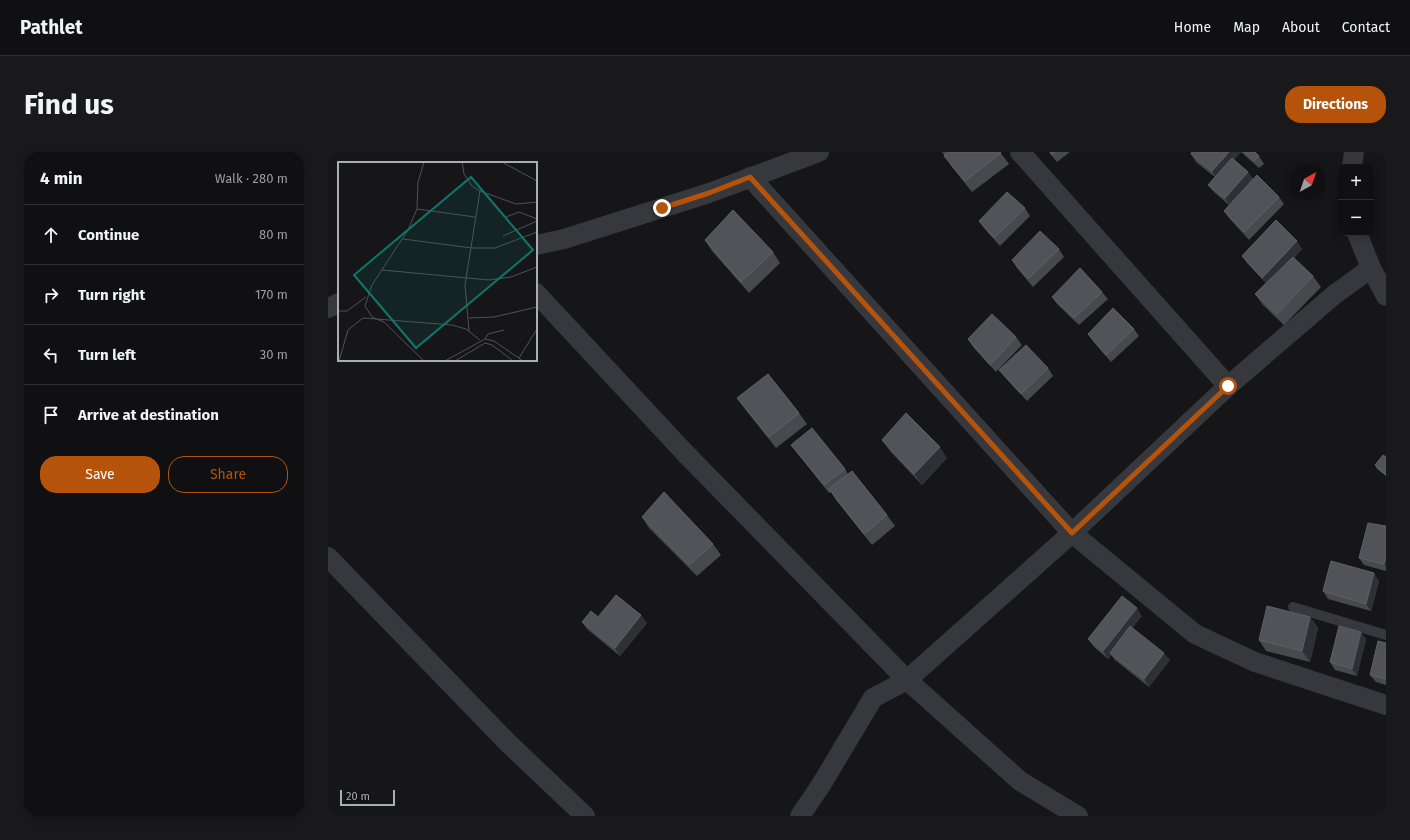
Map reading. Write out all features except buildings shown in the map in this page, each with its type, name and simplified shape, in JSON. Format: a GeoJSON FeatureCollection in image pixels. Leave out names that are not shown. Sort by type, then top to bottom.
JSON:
{"type":"FeatureCollection","features":[{"type":"Feature","properties":{"kind":"street"},"geometry":{"type":"LineString","coordinates":[[537,245],[564,240],[709,193],[819,152]]}},
{"type":"Feature","properties":{"kind":"street"},"geometry":{"type":"LineString","coordinates":[[1020,152],[1228,386]]}},
{"type":"Feature","properties":{"kind":"street"},"geometry":{"type":"LineString","coordinates":[[1352,164],[1354,152]]}},
{"type":"Feature","properties":{"kind":"street"},"geometry":{"type":"LineString","coordinates":[[750,177],[1072,533],[1195,634],[1256,662],[1386,705]]}},
{"type":"Feature","properties":{"kind":"street"},"geometry":{"type":"LineString","coordinates":[[1358,236],[1371,268],[1386,296]]}},
{"type":"Feature","properties":{"kind":"street"},"geometry":{"type":"LineString","coordinates":[[800,816],[821,785],[873,698],[907,680],[1072,533],[1228,386],[1334,295],[1371,268]]}},
{"type":"Feature","properties":{"kind":"street"},"geometry":{"type":"LineString","coordinates":[[537,294],[685,453],[907,680],[1020,781],[1078,816]]}},
{"type":"Feature","properties":{"kind":"street"},"geometry":{"type":"LineString","coordinates":[[328,308],[338,303]]}},
{"type":"Feature","properties":{"kind":"street"},"geometry":{"type":"LineString","coordinates":[[328,557],[508,743],[585,816]]}},
{"type":"Feature","properties":{"kind":"lane"},"geometry":{"type":"LineString","coordinates":[[1293,607],[1386,634]]}},
{"type":"Feature","properties":{"kind":"route"},"geometry":{"type":"LineString","coordinates":[[662,208],[709,193],[750,177],[1072,533],[1228,386]]}}]}
